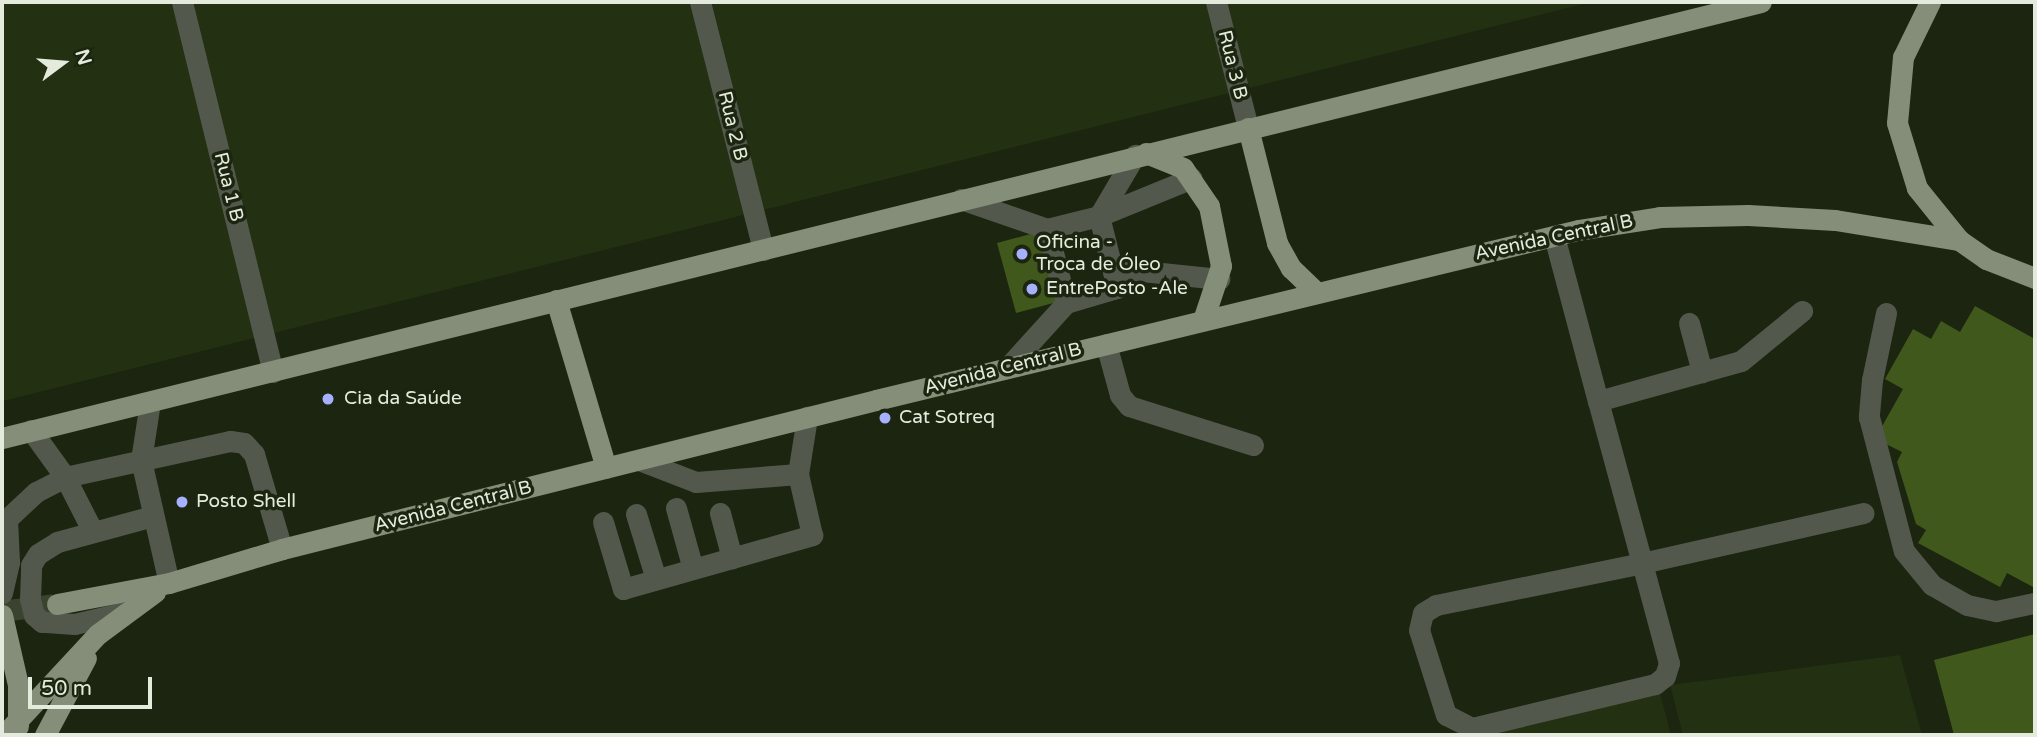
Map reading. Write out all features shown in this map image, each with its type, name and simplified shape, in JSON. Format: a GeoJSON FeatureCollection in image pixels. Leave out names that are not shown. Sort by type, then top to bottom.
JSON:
{"type":"FeatureCollection","features":[{"type":"Feature","properties":{"kind":"main road"},"geometry":{"type":"LineString","coordinates":[[2,438],[1761,2]]}},
{"type":"Feature","properties":{"kind":"main road","name":"Avenida Central B"},"geometry":{"type":"LineString","coordinates":[[1930,2],[1903,57],[1897,124],[1917,188],[1959,240],[1986,259],[2035,278]]}},
{"type":"Feature","properties":{"kind":"main road"},"geometry":{"type":"LineString","coordinates":[[1248,128],[1277,243],[1291,268],[1315,290]]}},
{"type":"Feature","properties":{"kind":"main road"},"geometry":{"type":"LineString","coordinates":[[1141,154],[1183,168],[1209,206],[1219,243],[1219,279],[1203,320]]}},
{"type":"Feature","properties":{"kind":"main road","name":"Avenida Central B"},"geometry":{"type":"LineString","coordinates":[[57,604],[169,583],[282,549],[1315,290],[1636,220],[1748,215],[1835,220],[1959,240]]}},
{"type":"Feature","properties":{"kind":"main road"},"geometry":{"type":"LineString","coordinates":[[556,300],[606,468]]}},
{"type":"Feature","properties":{"kind":"main road"},"geometry":{"type":"LineString","coordinates":[[14,731],[98,634],[121,613],[169,583]]}},
{"type":"Feature","properties":{"kind":"main road"},"geometry":{"type":"LineString","coordinates":[[4,632],[18,685],[14,731]]}},
{"type":"Feature","properties":{"kind":"main road"},"geometry":{"type":"LineString","coordinates":[[45,735],[98,634]]}},
{"type":"Feature","properties":{"kind":"street","name":"Rua 1 B"},"geometry":{"type":"LineString","coordinates":[[182,2],[273,372]]}},
{"type":"Feature","properties":{"kind":"street","name":"Rua 2 B"},"geometry":{"type":"LineString","coordinates":[[700,2],[763,250]]}},
{"type":"Feature","properties":{"kind":"street","name":"Rua 3 B"},"geometry":{"type":"LineString","coordinates":[[1216,2],[1248,128]]}},
{"type":"Feature","properties":{"kind":"street"},"geometry":{"type":"LineString","coordinates":[[1007,368],[1066,303],[1113,291],[1117,282],[1099,216],[1141,154]]}},
{"type":"Feature","properties":{"kind":"street"},"geometry":{"type":"LineString","coordinates":[[961,199],[1047,229],[1099,216],[1192,178]]}},
{"type":"Feature","properties":{"kind":"street"},"geometry":{"type":"LineString","coordinates":[[1047,229],[1066,303]]}},
{"type":"Feature","properties":{"kind":"street"},"geometry":{"type":"LineString","coordinates":[[1553,236],[1598,401],[1642,563],[1669,663],[1665,676],[1655,684],[1472,728],[1446,715],[1419,630],[1423,613],[1436,605],[1642,563],[1863,513]]}},
{"type":"Feature","properties":{"kind":"street"},"geometry":{"type":"LineString","coordinates":[[1113,268],[1219,279]]}},
{"type":"Feature","properties":{"kind":"street"},"geometry":{"type":"LineString","coordinates":[[1598,401],[1752,356],[1802,311]]}},
{"type":"Feature","properties":{"kind":"street"},"geometry":{"type":"LineString","coordinates":[[1886,313],[1871,380],[1869,417],[1904,551],[1932,585],[1967,605],[1996,611],[2035,603]]}},
{"type":"Feature","properties":{"kind":"street"},"geometry":{"type":"LineString","coordinates":[[1689,323],[1702,372]]}},
{"type":"Feature","properties":{"kind":"street"},"geometry":{"type":"LineString","coordinates":[[1106,344],[1120,395],[1129,406],[1253,445]]}},
{"type":"Feature","properties":{"kind":"street"},"geometry":{"type":"LineString","coordinates":[[150,402],[141,460],[169,583]]}},
{"type":"Feature","properties":{"kind":"street"},"geometry":{"type":"LineString","coordinates":[[604,523],[623,589],[812,535],[798,474],[807,417]]}},
{"type":"Feature","properties":{"kind":"street"},"geometry":{"type":"LineString","coordinates":[[31,430],[65,477],[92,530]]}},
{"type":"Feature","properties":{"kind":"street"},"geometry":{"type":"LineString","coordinates":[[2,593],[9,562],[7,519],[23,500],[65,477],[230,441],[244,443],[254,454],[282,549]]}},
{"type":"Feature","properties":{"kind":"street"},"geometry":{"type":"LineString","coordinates":[[639,460],[696,482],[798,474]]}},
{"type":"Feature","properties":{"kind":"street"},"geometry":{"type":"LineString","coordinates":[[676,508],[693,569]]}},
{"type":"Feature","properties":{"kind":"street"},"geometry":{"type":"LineString","coordinates":[[720,513],[732,558]]}},
{"type":"Feature","properties":{"kind":"street"},"geometry":{"type":"LineString","coordinates":[[636,514],[656,579]]}},
{"type":"Feature","properties":{"kind":"street"},"geometry":{"type":"LineString","coordinates":[[121,613],[60,625],[42,622],[34,615],[29,579],[38,554],[92,530],[153,516]]}},
{"type":"Feature","properties":{"kind":"shaded area"},"geometry":{"type":"Polygon","coordinates":[[[2,2],[1591,2],[3,401],[2,2]]]}},
{"type":"Feature","properties":{"kind":"shaded area"},"geometry":{"type":"Polygon","coordinates":[[[1900,655],[1922,735],[1683,735],[1670,685],[1900,655]]]}},
{"type":"Feature","properties":{"kind":"shaded area"},"geometry":{"type":"Polygon","coordinates":[[[1659,690],[1671,735],[1485,735],[1659,690]]]}},
{"type":"Feature","properties":{"kind":"building"},"geometry":{"type":"Polygon","coordinates":[[[1038,232],[1057,302],[1016,313],[997,243],[1038,232]]]}},
{"type":"Feature","properties":{"kind":"building"},"geometry":{"type":"Polygon","coordinates":[[[1975,306],[2035,339],[2033,587],[2007,573],[2000,587],[1918,543],[1926,530],[1916,524],[1897,462],[1902,452],[1882,442],[1880,430],[1903,389],[1885,379],[1913,329],[1931,339],[1941,321],[1960,332],[1975,306]]]}},
{"type":"Feature","properties":{"kind":"building"},"geometry":{"type":"Polygon","coordinates":[[[2035,634],[2035,735],[1954,735],[1934,660],[2035,634]]]}},
{"type":"Feature","properties":{"kind":"tunnel"},"geometry":{"type":"LineString","coordinates":[[2,611],[57,604]]}},
{"type":"Feature","properties":{"kind":"place","name":"Oficina - Troca de Óleo"},"geometry":{"type":"Point","coordinates":[1022,254]}},
{"type":"Feature","properties":{"kind":"place","name":"EntrePosto -Ale"},"geometry":{"type":"Point","coordinates":[1032,289]}},
{"type":"Feature","properties":{"kind":"place","name":"Cia da Saúde"},"geometry":{"type":"Point","coordinates":[328,399]}},
{"type":"Feature","properties":{"kind":"place","name":"Cat Sotreq"},"geometry":{"type":"Point","coordinates":[885,418]}},
{"type":"Feature","properties":{"kind":"place","name":"Posto Shell"},"geometry":{"type":"Point","coordinates":[182,502]}}]}
